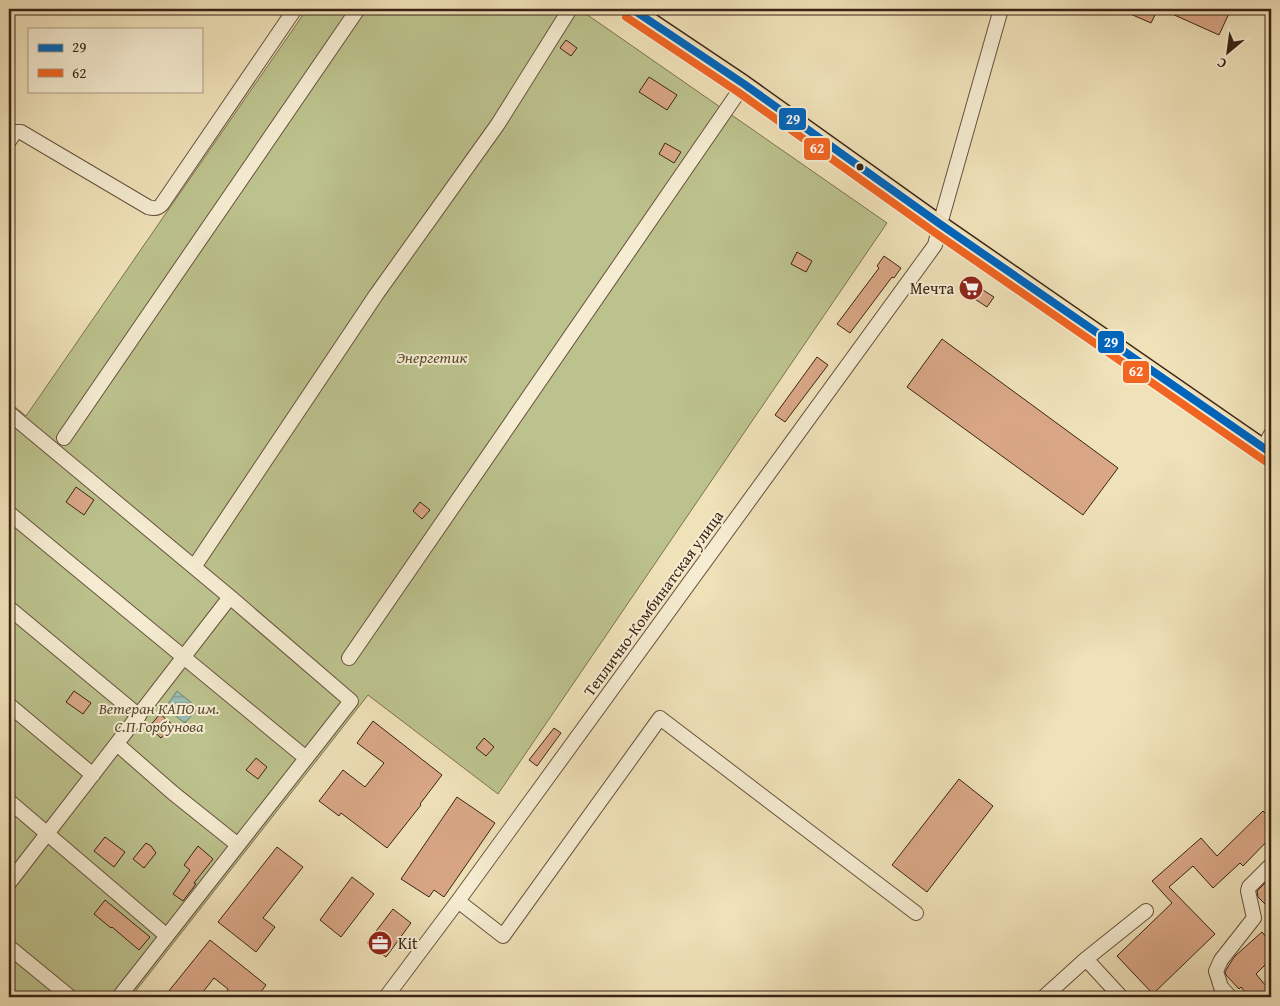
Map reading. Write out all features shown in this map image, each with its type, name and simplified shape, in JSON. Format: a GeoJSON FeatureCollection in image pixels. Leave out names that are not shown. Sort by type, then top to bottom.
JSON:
{"type":"FeatureCollection","features":[{"type":"Feature","properties":{"kind":"main road"},"geometry":{"type":"LineString","coordinates":[[632,9],[744,84],[940,224],[1269,445]]}},
{"type":"Feature","properties":{"kind":"street"},"geometry":{"type":"LineString","coordinates":[[9,141],[15,132],[21,132],[148,207],[156,208],[162,204],[295,9]]}},
{"type":"Feature","properties":{"kind":"street"},"geometry":{"type":"LineString","coordinates":[[64,438],[358,9]]}},
{"type":"Feature","properties":{"kind":"street"},"geometry":{"type":"LineString","coordinates":[[194,567],[376,295],[498,124],[570,9]]}},
{"type":"Feature","properties":{"kind":"street","name":"Теплично-Комбинатская улица"},"geometry":{"type":"LineString","coordinates":[[386,997],[458,901],[935,245],[1001,9]]}},
{"type":"Feature","properties":{"kind":"street"},"geometry":{"type":"LineString","coordinates":[[349,658],[744,84]]}},
{"type":"Feature","properties":{"kind":"street"},"geometry":{"type":"LineString","coordinates":[[9,413],[351,700],[119,997]]}},
{"type":"Feature","properties":{"kind":"street"},"geometry":{"type":"LineString","coordinates":[[9,512],[306,758]]}},
{"type":"Feature","properties":{"kind":"street"},"geometry":{"type":"LineString","coordinates":[[9,883],[230,597]]}},
{"type":"Feature","properties":{"kind":"street"},"geometry":{"type":"LineString","coordinates":[[9,608],[139,716]]}},
{"type":"Feature","properties":{"kind":"street"},"geometry":{"type":"LineString","coordinates":[[9,705],[93,775]]}},
{"type":"Feature","properties":{"kind":"street"},"geometry":{"type":"LineString","coordinates":[[458,901],[503,936],[660,718],[916,913]]}},
{"type":"Feature","properties":{"kind":"street"},"geometry":{"type":"LineString","coordinates":[[117,744],[173,794],[238,845]]}},
{"type":"Feature","properties":{"kind":"street"},"geometry":{"type":"LineString","coordinates":[[9,801],[167,936]]}},
{"type":"Feature","properties":{"kind":"street"},"geometry":{"type":"LineString","coordinates":[[1230,997],[1221,987],[1216,971],[1221,960],[1254,918],[1248,891],[1249,886],[1271,864]]}},
{"type":"Feature","properties":{"kind":"street"},"geometry":{"type":"LineString","coordinates":[[1044,997],[1086,959],[1146,912]]}},
{"type":"Feature","properties":{"kind":"street"},"geometry":{"type":"LineString","coordinates":[[9,947],[70,997]]}},
{"type":"Feature","properties":{"kind":"street"},"geometry":{"type":"LineString","coordinates":[[1086,959],[1121,997]]}},
{"type":"Feature","properties":{"kind":"green space","name":"Энергетик"},"geometry":{"type":"Polygon","coordinates":[[[307,9],[579,9],[887,223],[498,794],[368,695],[131,997],[9,997],[9,402],[26,416],[307,9]]]}},
{"type":"Feature","properties":{"kind":"water"},"geometry":{"type":"Polygon","coordinates":[[[177,691],[198,708],[185,723],[165,708],[177,691]]]}},
{"type":"Feature","properties":{"kind":"building"},"geometry":{"type":"Polygon","coordinates":[[[1119,9],[1158,9],[1151,23],[1119,9]]]}},
{"type":"Feature","properties":{"kind":"building"},"geometry":{"type":"Polygon","coordinates":[[[1161,9],[1231,9],[1219,35],[1161,9]]]}},
{"type":"Feature","properties":{"kind":"building"},"geometry":{"type":"Polygon","coordinates":[[[566,40],[577,48],[571,56],[560,48],[566,40]]]}},
{"type":"Feature","properties":{"kind":"building"},"geometry":{"type":"Polygon","coordinates":[[[649,77],[677,95],[667,110],[639,92],[649,77]]]}},
{"type":"Feature","properties":{"kind":"building"},"geometry":{"type":"Polygon","coordinates":[[[665,143],[681,152],[674,163],[659,154],[665,143]]]}},
{"type":"Feature","properties":{"kind":"building"},"geometry":{"type":"Polygon","coordinates":[[[797,252],[812,261],[806,272],[791,264],[797,252]]]}},
{"type":"Feature","properties":{"kind":"building"},"geometry":{"type":"Polygon","coordinates":[[[884,256],[901,268],[894,278],[892,277],[850,333],[837,324],[879,268],[877,266],[884,256]]]}},
{"type":"Feature","properties":{"kind":"building"},"geometry":{"type":"Polygon","coordinates":[[[967,280],[994,297],[987,307],[961,290],[967,280]]]}},
{"type":"Feature","properties":{"kind":"building"},"geometry":{"type":"Polygon","coordinates":[[[942,339],[1118,468],[1083,515],[907,387],[942,339]]]}},
{"type":"Feature","properties":{"kind":"building"},"geometry":{"type":"Polygon","coordinates":[[[817,357],[828,365],[785,422],[775,415],[817,357]]]}},
{"type":"Feature","properties":{"kind":"building"},"geometry":{"type":"Polygon","coordinates":[[[76,487],[94,500],[84,515],[66,502],[76,487]]]}},
{"type":"Feature","properties":{"kind":"building"},"geometry":{"type":"Polygon","coordinates":[[[420,502],[430,510],[422,519],[413,511],[420,502]]]}},
{"type":"Feature","properties":{"kind":"building"},"geometry":{"type":"Polygon","coordinates":[[[74,691],[91,703],[83,714],[66,702],[74,691]]]}},
{"type":"Feature","properties":{"kind":"building"},"geometry":{"type":"Polygon","coordinates":[[[160,714],[173,725],[161,738],[149,727],[160,714]]]}},
{"type":"Feature","properties":{"kind":"building"},"geometry":{"type":"Polygon","coordinates":[[[373,721],[442,775],[387,848],[341,813],[339,816],[319,801],[343,770],[365,787],[384,763],[357,743],[373,721]]]}},
{"type":"Feature","properties":{"kind":"building"},"geometry":{"type":"Polygon","coordinates":[[[554,728],[561,733],[537,766],[529,760],[554,728]]]}},
{"type":"Feature","properties":{"kind":"building"},"geometry":{"type":"Polygon","coordinates":[[[484,738],[494,747],[486,756],[476,748],[484,738]]]}},
{"type":"Feature","properties":{"kind":"building"},"geometry":{"type":"Polygon","coordinates":[[[256,758],[267,767],[258,779],[246,770],[256,758]]]}},
{"type":"Feature","properties":{"kind":"building"},"geometry":{"type":"Polygon","coordinates":[[[959,779],[993,806],[927,892],[892,865],[959,779]]]}},
{"type":"Feature","properties":{"kind":"building"},"geometry":{"type":"Polygon","coordinates":[[[457,797],[495,823],[444,897],[434,890],[429,897],[401,879],[457,797]]]}},
{"type":"Feature","properties":{"kind":"building"},"geometry":{"type":"Polygon","coordinates":[[[1263,811],[1271,819],[1271,837],[1243,866],[1240,863],[1213,888],[1193,866],[1169,887],[1215,934],[1153,994],[1117,956],[1172,903],[1152,881],[1201,838],[1217,856],[1263,811]]]}},
{"type":"Feature","properties":{"kind":"building"},"geometry":{"type":"Polygon","coordinates":[[[105,837],[125,852],[114,867],[94,851],[105,837]]]}},
{"type":"Feature","properties":{"kind":"building"},"geometry":{"type":"Polygon","coordinates":[[[146,843],[156,853],[144,868],[133,859],[146,843]]]}},
{"type":"Feature","properties":{"kind":"building"},"geometry":{"type":"Polygon","coordinates":[[[198,846],[213,859],[194,883],[196,884],[183,901],[173,894],[190,870],[184,865],[198,846]]]}},
{"type":"Feature","properties":{"kind":"building"},"geometry":{"type":"Polygon","coordinates":[[[277,847],[303,867],[263,918],[275,927],[256,952],[218,922],[277,847]]]}},
{"type":"Feature","properties":{"kind":"building"},"geometry":{"type":"Polygon","coordinates":[[[352,877],[374,894],[341,937],[320,920],[352,877]]]}},
{"type":"Feature","properties":{"kind":"building"},"geometry":{"type":"Polygon","coordinates":[[[1271,877],[1271,910],[1258,897],[1257,891],[1271,877]]]}},
{"type":"Feature","properties":{"kind":"building"},"geometry":{"type":"Polygon","coordinates":[[[105,900],[150,937],[139,950],[94,914],[105,900]]]}},
{"type":"Feature","properties":{"kind":"building"},"geometry":{"type":"Polygon","coordinates":[[[393,909],[411,923],[386,957],[367,943],[393,909]]]}},
{"type":"Feature","properties":{"kind":"building"},"geometry":{"type":"Polygon","coordinates":[[[1262,932],[1271,943],[1271,959],[1256,974],[1271,992],[1271,997],[1249,997],[1241,987],[1239,989],[1225,972],[1235,956],[1262,932]]]}},
{"type":"Feature","properties":{"kind":"building"},"geometry":{"type":"Polygon","coordinates":[[[210,940],[266,985],[257,997],[233,997],[227,993],[228,989],[214,978],[199,997],[164,997],[210,940]]]}},
{"type":"Feature","properties":{"kind":"transit line","name":"29"},"geometry":{"type":"LineString","coordinates":[[632,9],[744,84],[940,224],[1271,453]]}},
{"type":"Feature","properties":{"kind":"transit line","name":"62"},"geometry":{"type":"LineString","coordinates":[[626,17],[738,92],[934,232],[1265,461]]}},
{"type":"Feature","properties":{"kind":"place","name":"Мечта"},"geometry":{"type":"Point","coordinates":[971,288]}},
{"type":"Feature","properties":{"kind":"place","name":"Kit"},"geometry":{"type":"Point","coordinates":[380,943]}},
{"type":"Feature","properties":{"kind":"park label","name":"Ветеран КАПО им. С.П Горбунова"},"geometry":{"type":"Point","coordinates":[159,717]}}]}
